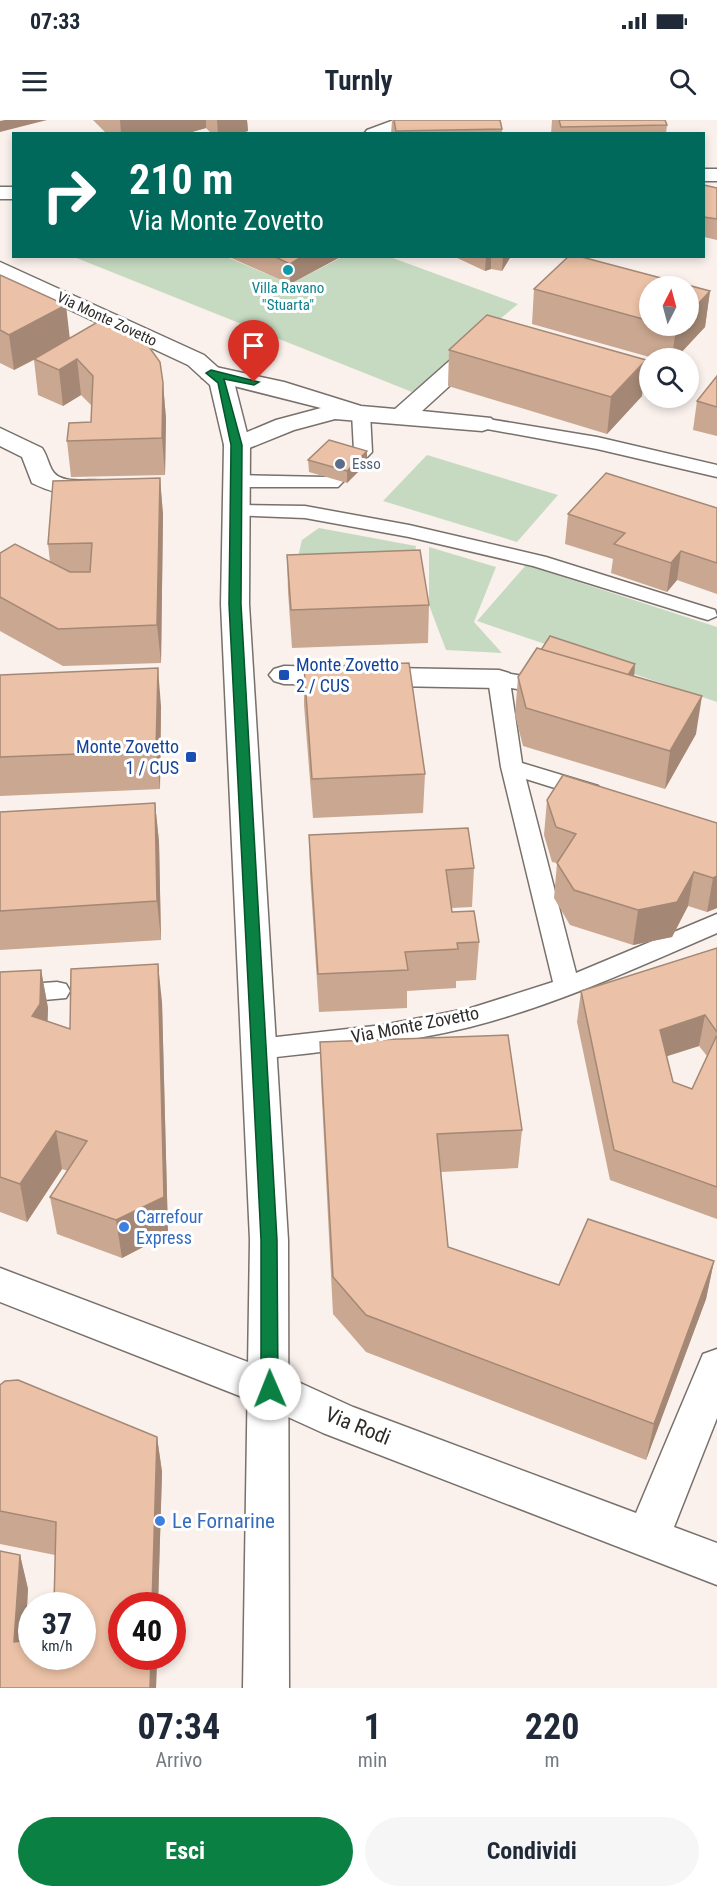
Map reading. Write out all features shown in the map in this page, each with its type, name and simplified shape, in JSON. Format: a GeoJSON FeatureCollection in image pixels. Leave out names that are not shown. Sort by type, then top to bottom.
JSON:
{"type":"FeatureCollection","features":[{"type":"Feature","properties":{"kind":"street"},"geometry":{"type":"LineString","coordinates":[[380,132],[413,120]]}},
{"type":"Feature","properties":{"kind":"street","name":"Via Monte Zovetto"},"geometry":{"type":"LineString","coordinates":[[0,269],[196,360],[222,382],[237,445],[235,604],[269,1240],[270,1389],[265,1498],[266,1688]]}},
{"type":"Feature","properties":{"kind":"street"},"geometry":{"type":"LineString","coordinates":[[402,416],[494,333]]}},
{"type":"Feature","properties":{"kind":"street","name":"Via Monte Zovetto"},"geometry":{"type":"LineString","coordinates":[[211,373],[312,396],[361,413]]}},
{"type":"Feature","properties":{"kind":"street","name":"Via Monte Zovetto"},"geometry":{"type":"LineString","coordinates":[[237,445],[285,425],[335,412],[482,423]]}},
{"type":"Feature","properties":{"kind":"street"},"geometry":{"type":"LineString","coordinates":[[0,436],[33,453],[41,477],[60,487],[119,487]]}},
{"type":"Feature","properties":{"kind":"street"},"geometry":{"type":"LineString","coordinates":[[284,675],[499,679]]}},
{"type":"Feature","properties":{"kind":"street","name":"Via Rodi"},"geometry":{"type":"LineString","coordinates":[[0,1285],[270,1389],[338,1420],[717,1564]]}},
{"type":"Feature","properties":{"kind":"street"},"geometry":{"type":"LineString","coordinates":[[648,1537],[717,1366]]}},
{"type":"Feature","properties":{"kind":"lane"},"geometry":{"type":"LineString","coordinates":[[235,496],[331,483],[363,452],[361,413]]}},
{"type":"Feature","properties":{"kind":"lane"},"geometry":{"type":"LineString","coordinates":[[482,423],[597,443],[717,471]]}},
{"type":"Feature","properties":{"kind":"lane"},"geometry":{"type":"LineString","coordinates":[[235,496],[305,512],[409,531],[539,561],[708,615]]}},
{"type":"Feature","properties":{"kind":"lane"},"geometry":{"type":"LineString","coordinates":[[567,987],[512,767],[499,679],[569,691]]}},
{"type":"Feature","properties":{"kind":"lane"},"geometry":{"type":"LineString","coordinates":[[512,767],[615,799]]}},
{"type":"Feature","properties":{"kind":"lane","name":"Via Monte Zovetto"},"geometry":{"type":"LineString","coordinates":[[259,1049],[383,1035],[471,1017],[567,987],[717,923]]}},
{"type":"Feature","properties":{"kind":"lane"},"geometry":{"type":"LineString","coordinates":[[0,995],[57,991]]}},
{"type":"Feature","properties":{"kind":"green space"},"geometry":{"type":"Polygon","coordinates":[[[77,258],[229,258],[290,284],[340,258],[393,258],[518,304],[412,392],[77,258]]]}},
{"type":"Feature","properties":{"kind":"green space"},"geometry":{"type":"Polygon","coordinates":[[[427,455],[558,495],[517,542],[383,501],[427,455]]]}},
{"type":"Feature","properties":{"kind":"green space"},"geometry":{"type":"Polygon","coordinates":[[[319,528],[416,546],[411,574],[298,557],[302,540],[319,528]]]}},
{"type":"Feature","properties":{"kind":"green space"},"geometry":{"type":"Polygon","coordinates":[[[429,547],[496,567],[474,622],[502,653],[446,650],[429,605],[429,547]]]}},
{"type":"Feature","properties":{"kind":"green space"},"geometry":{"type":"Polygon","coordinates":[[[526,565],[717,627],[717,702],[477,621],[526,565]]]}},
{"type":"Feature","properties":{"kind":"building"},"geometry":{"type":"Polygon","coordinates":[[[394,120],[500,120],[502,129],[396,131],[394,120]]]}},
{"type":"Feature","properties":{"kind":"building"},"geometry":{"type":"Polygon","coordinates":[[[559,120],[665,120],[667,125],[561,127],[559,120]]]}},
{"type":"Feature","properties":{"kind":"building"},"geometry":{"type":"Polygon","coordinates":[[[705,185],[717,188],[717,219],[705,217],[705,185]]]}},
{"type":"Feature","properties":{"kind":"building"},"geometry":{"type":"Polygon","coordinates":[[[277,258],[300,258],[290,264],[277,258]]]}},
{"type":"Feature","properties":{"kind":"building"},"geometry":{"type":"Polygon","coordinates":[[[567,258],[586,258],[653,276],[639,276],[639,318],[534,289],[567,258]]]}},
{"type":"Feature","properties":{"kind":"building"},"geometry":{"type":"Polygon","coordinates":[[[0,275],[66,305],[9,335],[0,330],[0,275]]]}},
{"type":"Feature","properties":{"kind":"building"},"geometry":{"type":"Polygon","coordinates":[[[699,288],[710,291],[699,303],[699,288]]]}},
{"type":"Feature","properties":{"kind":"building"},"geometry":{"type":"Polygon","coordinates":[[[487,315],[639,358],[639,367],[611,397],[449,350],[487,315]]]}},
{"type":"Feature","properties":{"kind":"building"},"geometry":{"type":"Polygon","coordinates":[[[101,320],[126,330],[149,347],[160,362],[163,383],[162,438],[67,441],[69,423],[91,422],[93,376],[77,359],[59,370],[34,359],[101,320]]]}},
{"type":"Feature","properties":{"kind":"building"},"geometry":{"type":"Polygon","coordinates":[[[717,376],[717,407],[699,402],[717,376]]]}},
{"type":"Feature","properties":{"kind":"building"},"geometry":{"type":"Polygon","coordinates":[[[329,440],[367,451],[347,471],[308,460],[329,440]]]}},
{"type":"Feature","properties":{"kind":"building"},"geometry":{"type":"Polygon","coordinates":[[[606,473],[717,508],[717,563],[681,551],[671,563],[614,544],[625,533],[568,514],[606,473]]]}},
{"type":"Feature","properties":{"kind":"building"},"geometry":{"type":"Polygon","coordinates":[[[160,478],[157,625],[58,629],[0,597],[0,553],[15,544],[70,572],[90,572],[92,543],[48,544],[53,481],[160,478]]]}},
{"type":"Feature","properties":{"kind":"building"},"geometry":{"type":"Polygon","coordinates":[[[420,550],[429,605],[291,610],[287,555],[420,550]]]}},
{"type":"Feature","properties":{"kind":"building"},"geometry":{"type":"Polygon","coordinates":[[[550,636],[635,664],[628,675],[541,650],[550,636]]]}},
{"type":"Feature","properties":{"kind":"building"},"geometry":{"type":"Polygon","coordinates":[[[537,648],[702,696],[670,751],[526,708],[518,677],[537,648]]]}},
{"type":"Feature","properties":{"kind":"building"},"geometry":{"type":"Polygon","coordinates":[[[409,663],[425,774],[312,779],[304,667],[409,663]]]}},
{"type":"Feature","properties":{"kind":"building"},"geometry":{"type":"Polygon","coordinates":[[[158,668],[156,751],[0,757],[0,675],[158,668]]]}},
{"type":"Feature","properties":{"kind":"building"},"geometry":{"type":"Polygon","coordinates":[[[563,775],[717,823],[717,876],[713,878],[694,872],[677,902],[638,910],[574,890],[557,863],[576,834],[556,827],[547,800],[563,775]]]}},
{"type":"Feature","properties":{"kind":"building"},"geometry":{"type":"Polygon","coordinates":[[[155,803],[157,901],[0,911],[0,812],[155,803]]]}},
{"type":"Feature","properties":{"kind":"building"},"geometry":{"type":"Polygon","coordinates":[[[468,828],[474,868],[446,870],[452,912],[474,911],[479,942],[457,943],[458,949],[405,952],[408,970],[318,974],[309,835],[468,828]]]}},
{"type":"Feature","properties":{"kind":"building"},"geometry":{"type":"Polygon","coordinates":[[[717,948],[717,1032],[705,1015],[660,1030],[673,1082],[692,1089],[717,1035],[717,1187],[614,1150],[581,991],[717,948]]]}},
{"type":"Feature","properties":{"kind":"building"},"geometry":{"type":"Polygon","coordinates":[[[158,964],[164,1197],[116,1220],[50,1197],[87,1141],[56,1131],[20,1184],[0,1177],[0,972],[41,970],[40,1004],[32,1016],[70,1029],[71,969],[158,964]]]}},
{"type":"Feature","properties":{"kind":"building"},"geometry":{"type":"Polygon","coordinates":[[[508,1035],[522,1130],[437,1134],[448,1247],[559,1285],[588,1219],[714,1261],[654,1424],[366,1315],[333,1277],[320,1042],[508,1035]]]}},
{"type":"Feature","properties":{"kind":"building"},"geometry":{"type":"Polygon","coordinates":[[[18,1380],[157,1437],[152,1592],[108,1592],[108,1670],[151,1670],[150,1688],[0,1688],[0,1551],[20,1555],[14,1642],[18,1642],[18,1670],[96,1670],[96,1592],[54,1592],[56,1522],[0,1511],[0,1385],[5,1381],[18,1380]]]}},
{"type":"Feature","properties":{"kind":"place","name":"Villa Ravano \"Stuarta\""},"geometry":{"type":"Point","coordinates":[288,270]}},
{"type":"Feature","properties":{"kind":"place","name":"Esso"},"geometry":{"type":"Point","coordinates":[340,464]}},
{"type":"Feature","properties":{"kind":"place","name":"Monte Zovetto 2 / CUS"},"geometry":{"type":"Point","coordinates":[284,675]}},
{"type":"Feature","properties":{"kind":"place","name":"Monte Zovetto 1 / CUS"},"geometry":{"type":"Point","coordinates":[191,757]}},
{"type":"Feature","properties":{"kind":"place","name":"Carrefour Express"},"geometry":{"type":"Point","coordinates":[124,1227]}},
{"type":"Feature","properties":{"kind":"place","name":"Le Fornarine"},"geometry":{"type":"Point","coordinates":[160,1521]}},
{"type":"Feature","properties":{"kind":"route"},"geometry":{"type":"LineString","coordinates":[[254,382],[211,373],[222,382],[237,445],[235,604],[269,1240],[270,1389]]}}]}
